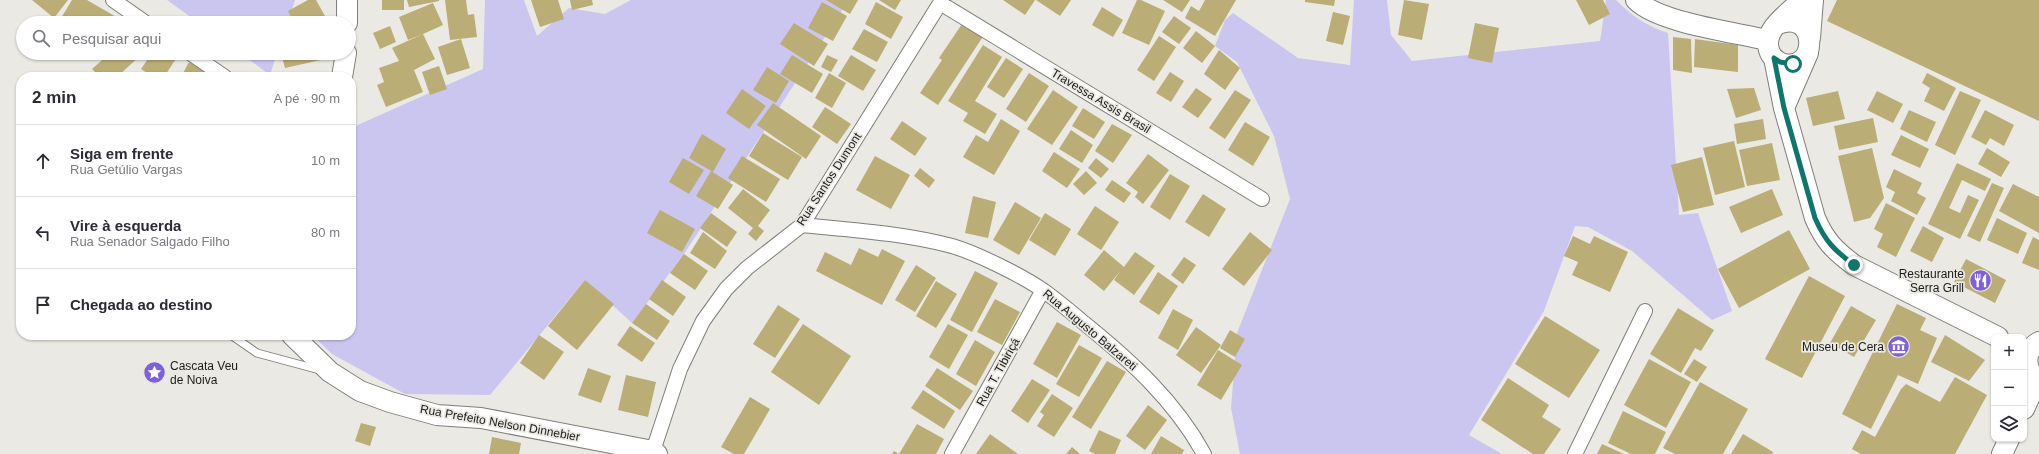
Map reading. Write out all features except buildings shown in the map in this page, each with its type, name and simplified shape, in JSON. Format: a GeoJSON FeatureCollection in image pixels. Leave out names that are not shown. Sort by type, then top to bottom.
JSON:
{"type":"FeatureCollection","features":[{"type":"Feature","properties":{"kind":"street"},"geometry":{"type":"LineString","coordinates":[[112,0],[136,16]]}},
{"type":"Feature","properties":{"kind":"street"},"geometry":{"type":"LineString","coordinates":[[347,0],[347,16]]}},
{"type":"Feature","properties":{"kind":"street"},"geometry":{"type":"LineString","coordinates":[[1636,0],[1642,6],[1664,17],[1773,32]]}},
{"type":"Feature","properties":{"kind":"street"},"geometry":{"type":"LineString","coordinates":[[1802,0],[1773,32],[1770,53],[1780,62],[1793,64],[1804,58],[1809,45],[1813,0]]}},
{"type":"Feature","properties":{"kind":"street","name":"Travessa Assis Brasil"},"geometry":{"type":"LineString","coordinates":[[941,2],[1262,199]]}},
{"type":"Feature","properties":{"kind":"street","name":"Rua Santos Dumont"},"geometry":{"type":"LineString","coordinates":[[655,453],[680,369],[703,321],[726,289],[747,268],[802,225],[941,2]]}},
{"type":"Feature","properties":{"kind":"street"},"geometry":{"type":"LineString","coordinates":[[1773,32],[1784,22],[1798,23],[1807,32],[1809,45],[1784,108]]}},
{"type":"Feature","properties":{"kind":"street"},"geometry":{"type":"LineString","coordinates":[[1774,58],[1784,108],[1815,218],[1820,230],[1833,249],[1854,265],[1992,334]]}},
{"type":"Feature","properties":{"kind":"street"},"geometry":{"type":"LineString","coordinates":[[200,60],[218,72]]}},
{"type":"Feature","properties":{"kind":"street"},"geometry":{"type":"LineString","coordinates":[[343,72],[345,60]]}},
{"type":"Feature","properties":{"kind":"street","name":"Rua Augusto Balzareti"},"geometry":{"type":"LineString","coordinates":[[802,225],[896,235],[953,246],[996,264],[1043,290],[1098,334],[1151,381],[1182,418],[1204,454]]}},
{"type":"Feature","properties":{"kind":"street","name":"Rua T. Tibiriçá"},"geometry":{"type":"LineString","coordinates":[[952,454],[1043,290]]}},
{"type":"Feature","properties":{"kind":"street"},"geometry":{"type":"LineString","coordinates":[[1575,454],[1645,311]]}},
{"type":"Feature","properties":{"kind":"street","name":"Rua Prefeito Nelson Dinnebier"},"geometry":{"type":"LineString","coordinates":[[297,340],[330,372],[360,392],[390,402],[437,415],[481,418],[655,453]]}},
{"type":"Feature","properties":{"kind":"street"},"geometry":{"type":"LineString","coordinates":[[2026,406],[2039,379],[2029,371],[2027,358],[2031,348]]}},
{"type":"Feature","properties":{"kind":"street"},"geometry":{"type":"LineString","coordinates":[[2002,454],[2008,442]]}},
{"type":"Feature","properties":{"kind":"lane"},"geometry":{"type":"LineString","coordinates":[[237,340],[256,353],[330,372]]}},
{"type":"Feature","properties":{"kind":"shaded area"},"geometry":{"type":"Polygon","coordinates":[[[167,0],[295,0],[290,16],[189,16],[167,0]]]}},
{"type":"Feature","properties":{"kind":"shaded area"},"geometry":{"type":"Polygon","coordinates":[[[485,0],[524,0],[537,36],[569,8],[605,14],[631,0],[849,0],[684,254],[632,323],[585,280],[490,395],[405,394],[332,354],[317,340],[356,340],[356,126],[483,69],[485,0]]]}},
{"type":"Feature","properties":{"kind":"shaded area"},"geometry":{"type":"Polygon","coordinates":[[[1354,0],[1387,0],[1391,35],[1412,61],[1600,41],[1606,0],[1616,0],[1640,20],[1668,33],[1679,215],[1698,213],[1732,311],[1712,320],[1632,251],[1588,227],[1575,226],[1544,311],[1469,435],[1502,454],[1240,454],[1231,408],[1237,333],[1290,199],[1274,136],[1237,62],[1215,46],[1225,20],[1233,13],[1298,58],[1350,65],[1354,0]]]}},
{"type":"Feature","properties":{"kind":"shaded area"},"geometry":{"type":"Polygon","coordinates":[[[250,60],[275,60],[271,72],[266,72],[250,60]]]}},
{"type":"Feature","properties":{"kind":"place","name":"Restaurante Serra Grill"},"geometry":{"type":"Point","coordinates":[1980,281]}},
{"type":"Feature","properties":{"kind":"place","name":"Museu de Cera"},"geometry":{"type":"Point","coordinates":[1899,347]}},
{"type":"Feature","properties":{"kind":"place","name":"Cascata Veu de Noiva"},"geometry":{"type":"Point","coordinates":[154,373]}},
{"type":"Feature","properties":{"kind":"route"},"geometry":{"type":"LineString","coordinates":[[1793,64],[1786,64],[1774,58],[1784,108],[1815,218],[1820,230],[1833,249],[1854,265]]}}]}
